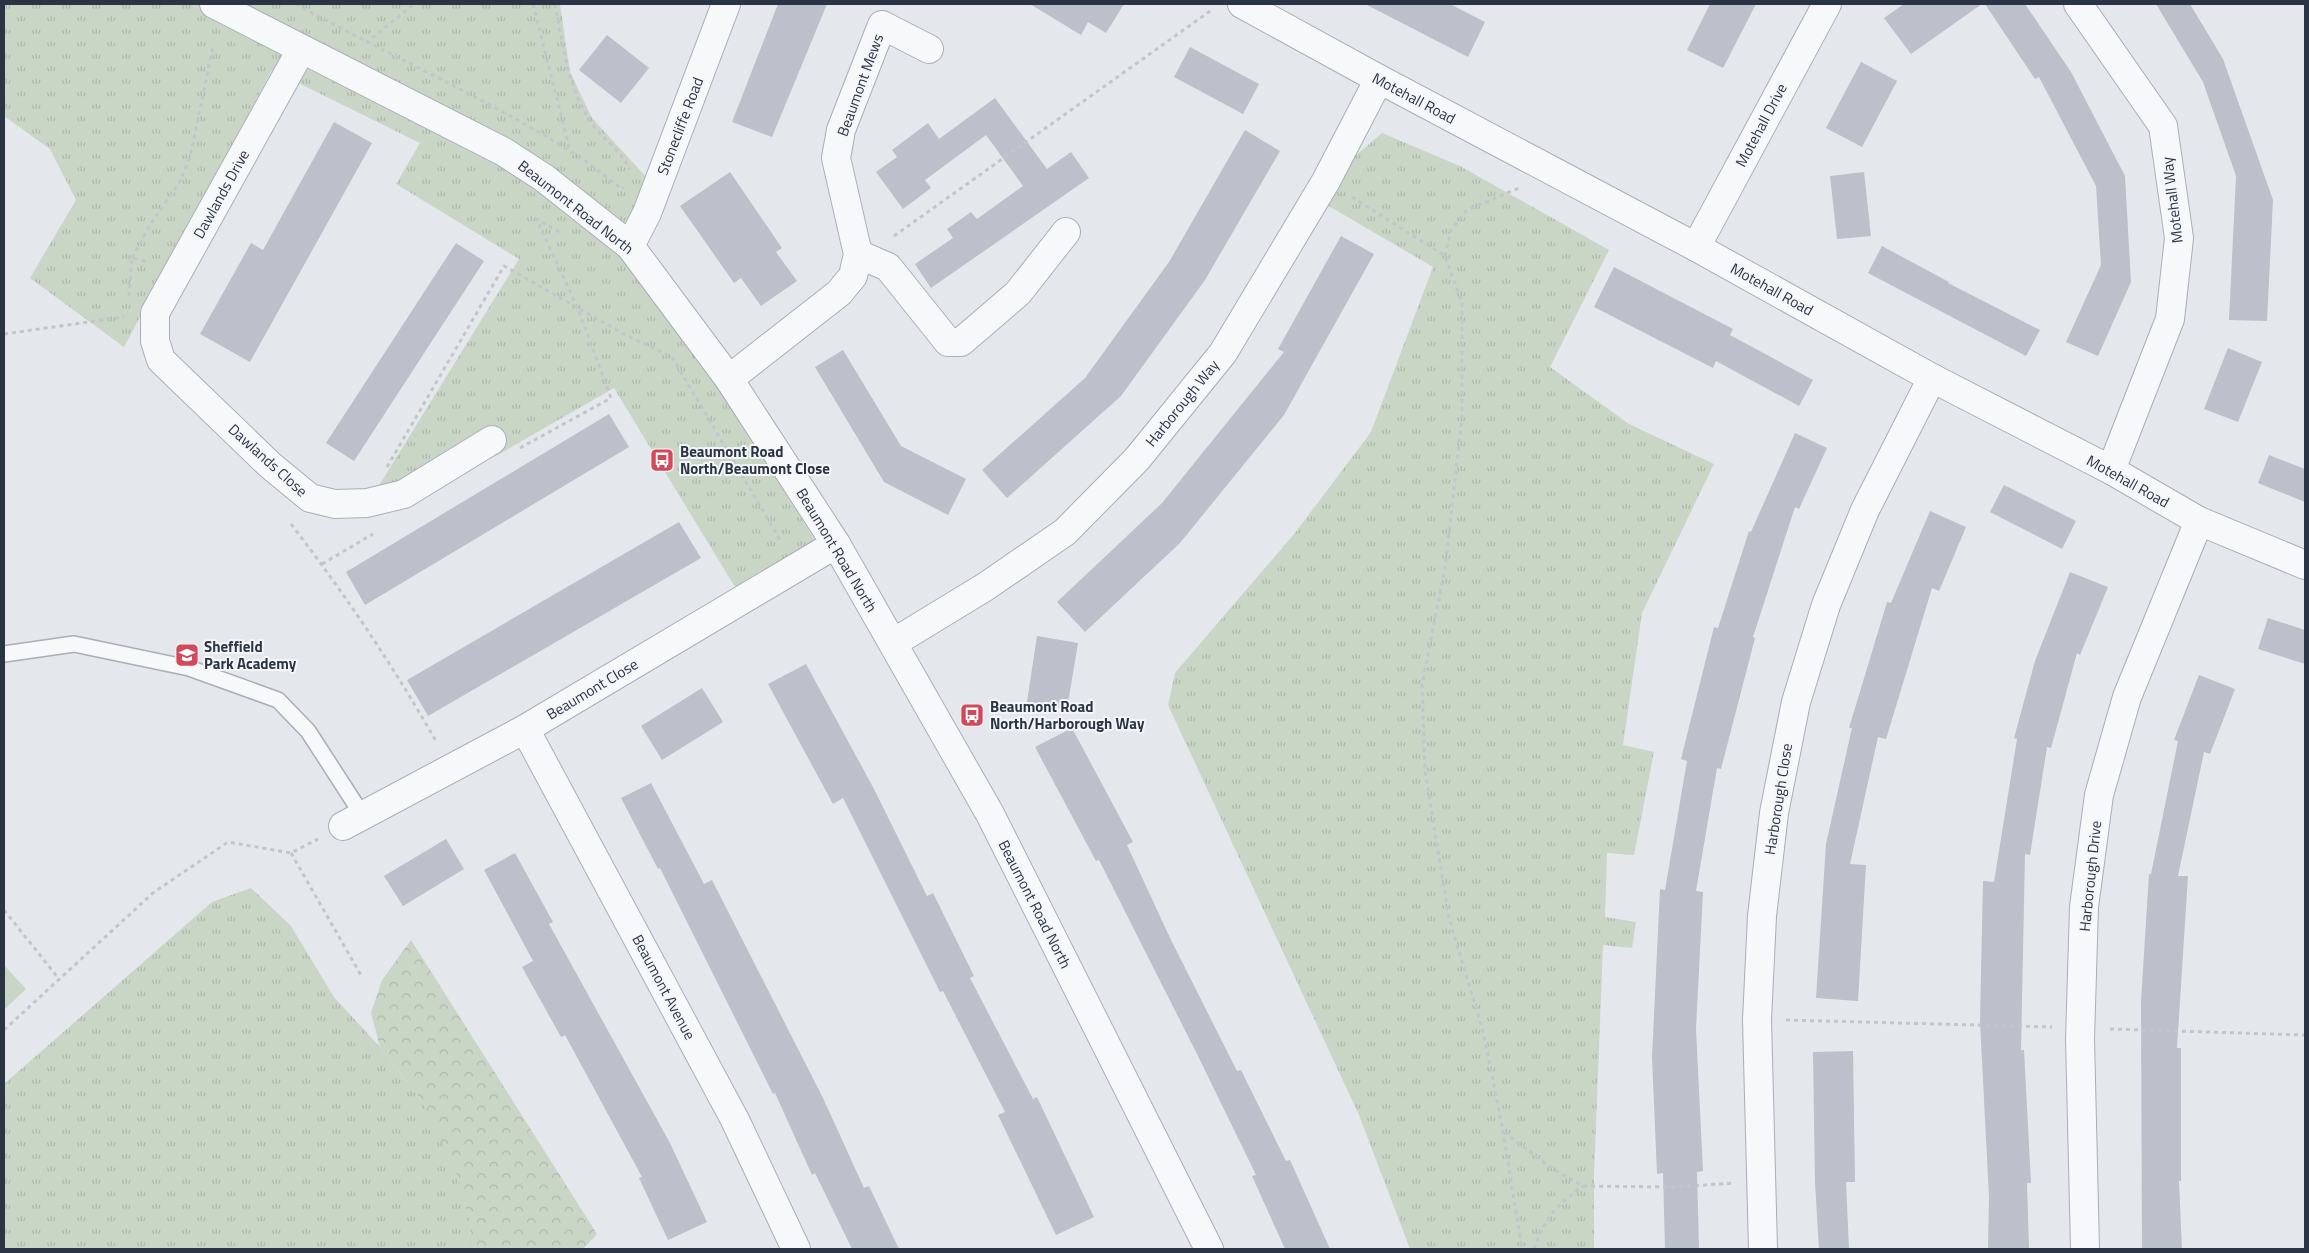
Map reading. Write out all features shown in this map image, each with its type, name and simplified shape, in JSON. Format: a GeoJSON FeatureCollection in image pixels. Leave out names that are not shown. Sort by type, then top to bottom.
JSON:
{"type":"FeatureCollection","features":[{"type":"Feature","properties":{"kind":"street","name":"Beaumont Road North"},"geometry":{"type":"LineString","coordinates":[[214,4],[504,152],[544,178],[630,246],[729,379],[836,544],[990,814],[1209,1249]]}},
{"type":"Feature","properties":{"kind":"street","name":"Stonecliffe Road"},"geometry":{"type":"LineString","coordinates":[[630,246],[647,213],[726,4]]}},
{"type":"Feature","properties":{"kind":"street","name":"Motehall Road"},"geometry":{"type":"LineString","coordinates":[[1242,4],[1696,247],[1932,378],[2111,470],[2199,521],[2305,565]]}},
{"type":"Feature","properties":{"kind":"street","name":"Motehall Drive"},"geometry":{"type":"LineString","coordinates":[[1696,247],[1827,4]]}},
{"type":"Feature","properties":{"kind":"street","name":"Motehall Way"},"geometry":{"type":"LineString","coordinates":[[2078,4],[2163,126],[2179,238],[2170,319],[2111,470]]}},
{"type":"Feature","properties":{"kind":"street","name":"Beaumont Mews"},"geometry":{"type":"LineString","coordinates":[[729,379],[839,293],[853,276],[858,254],[836,158],[841,130],[882,25],[929,49]]}},
{"type":"Feature","properties":{"kind":"street","name":"Dawlands Drive"},"geometry":{"type":"LineString","coordinates":[[155,342],[155,313],[301,50]]}},
{"type":"Feature","properties":{"kind":"street","name":"Harborough Way"},"geometry":{"type":"LineString","coordinates":[[893,643],[985,586],[1065,532],[1136,459],[1223,353],[1326,181],[1379,79]]}},
{"type":"Feature","properties":{"kind":"street"},"geometry":{"type":"LineString","coordinates":[[858,254],[888,267],[948,342],[961,342],[1018,293],[1066,232]]}},
{"type":"Feature","properties":{"kind":"street","name":"Dawlands Close"},"geometry":{"type":"LineString","coordinates":[[155,342],[161,360],[270,465],[310,498],[335,504],[367,503],[404,494],[492,440]]}},
{"type":"Feature","properties":{"kind":"street","name":"Harborough Close"},"geometry":{"type":"LineString","coordinates":[[1763,1249],[1757,1020],[1762,916],[1774,813],[1796,702],[1826,605],[1862,518],[1932,378]]}},
{"type":"Feature","properties":{"kind":"street","name":"Harborough Drive"},"geometry":{"type":"LineString","coordinates":[[2085,1249],[2080,1028],[2084,907],[2099,795],[2127,697],[2199,521]]}},
{"type":"Feature","properties":{"kind":"street","name":"Beaumont Close"},"geometry":{"type":"LineString","coordinates":[[353,820],[525,729],[836,544]]}},
{"type":"Feature","properties":{"kind":"street","name":"Beaumont Avenue"},"geometry":{"type":"LineString","coordinates":[[525,729],[735,1120],[796,1249]]}},
{"type":"Feature","properties":{"kind":"lane"},"geometry":{"type":"LineString","coordinates":[[4,654],[74,644],[189,668],[278,700],[308,732],[353,820]]}},
{"type":"Feature","properties":{"kind":"path"},"geometry":{"type":"LineString","coordinates":[[296,4],[366,43],[472,94],[570,151],[622,189],[625,182]]}},
{"type":"Feature","properties":{"kind":"path"},"geometry":{"type":"LineString","coordinates":[[366,43],[414,4]]}},
{"type":"Feature","properties":{"kind":"path"},"geometry":{"type":"LineString","coordinates":[[533,4],[570,151]]}},
{"type":"Feature","properties":{"kind":"path"},"geometry":{"type":"LineString","coordinates":[[555,4],[567,67],[581,104],[593,125],[630,168],[628,175]]}},
{"type":"Feature","properties":{"kind":"path"},"geometry":{"type":"LineString","coordinates":[[858,254],[885,243],[1220,4]]}},
{"type":"Feature","properties":{"kind":"path"},"geometry":{"type":"LineString","coordinates":[[132,258],[150,225],[179,183],[190,158],[213,46]]}},
{"type":"Feature","properties":{"kind":"path"},"geometry":{"type":"LineString","coordinates":[[1522,1249],[1503,1131],[1483,1031],[1449,918],[1425,771],[1422,686],[1445,568],[1462,418],[1462,303],[1445,256],[1451,230],[1467,210],[1559,174]]}},
{"type":"Feature","properties":{"kind":"path"},"geometry":{"type":"LineString","coordinates":[[1326,181],[1445,256]]}},
{"type":"Feature","properties":{"kind":"path"},"geometry":{"type":"LineString","coordinates":[[492,440],[499,460],[611,398],[578,309],[535,218],[568,237]]}},
{"type":"Feature","properties":{"kind":"path"},"geometry":{"type":"LineString","coordinates":[[367,503],[504,266],[578,309],[672,357]]}},
{"type":"Feature","properties":{"kind":"path"},"geometry":{"type":"LineString","coordinates":[[4,334],[155,313]]}},
{"type":"Feature","properties":{"kind":"path"},"geometry":{"type":"LineString","coordinates":[[666,349],[787,550]]}},
{"type":"Feature","properties":{"kind":"path"},"geometry":{"type":"LineString","coordinates":[[288,519],[322,564],[408,691],[451,768]]}},
{"type":"Feature","properties":{"kind":"path"},"geometry":{"type":"LineString","coordinates":[[4,1030],[153,893],[228,842],[292,853],[353,820]]}},
{"type":"Feature","properties":{"kind":"path"},"geometry":{"type":"LineString","coordinates":[[292,853],[362,977]]}},
{"type":"Feature","properties":{"kind":"path"},"geometry":{"type":"LineString","coordinates":[[4,910],[59,979]]}},
{"type":"Feature","properties":{"kind":"path"},"geometry":{"type":"LineString","coordinates":[[1757,1020],[2305,1035]]}},
{"type":"Feature","properties":{"kind":"path"},"geometry":{"type":"LineString","coordinates":[[1503,1131],[1553,1169],[1583,1186],[1677,1187],[1761,1181]]}},
{"type":"Feature","properties":{"kind":"path"},"geometry":{"type":"LineString","coordinates":[[1534,1249],[1539,1234],[1557,1205],[1583,1186]]}},
{"type":"Feature","properties":{"kind":"green space"},"geometry":{"type":"Polygon","coordinates":[[[4,4],[560,4],[570,72],[592,118],[648,179],[628,238],[819,547],[738,592],[614,388],[496,456],[375,492],[519,259],[396,184],[420,143],[272,70],[124,347],[30,278],[76,200],[50,149],[4,116],[4,4]]]}},
{"type":"Feature","properties":{"kind":"green space"},"geometry":{"type":"Polygon","coordinates":[[[1382,133],[1460,166],[1609,250],[1550,367],[1629,424],[1714,464],[1642,613],[1623,745],[1654,752],[1634,855],[1607,853],[1605,917],[1636,922],[1632,948],[1603,945],[1594,1176],[1594,1249],[1410,1249],[1359,1115],[1168,705],[1175,673],[1295,533],[1371,432],[1433,267],[1310,195],[1382,133]]]}},
{"type":"Feature","properties":{"kind":"green space"},"geometry":{"type":"Polygon","coordinates":[[[251,888],[291,926],[334,997],[380,1047],[421,1100],[455,1168],[471,1227],[465,1249],[4,1249],[4,1084],[212,902],[251,888]]]}},
{"type":"Feature","properties":{"kind":"green space"},"geometry":{"type":"Polygon","coordinates":[[[411,940],[597,1234],[583,1249],[465,1249],[471,1227],[421,1100],[380,1047],[371,1013],[382,980],[411,940]]]}},
{"type":"Feature","properties":{"kind":"green space"},"geometry":{"type":"Polygon","coordinates":[[[4,965],[26,989],[4,1010],[4,965]]]}},
{"type":"Feature","properties":{"kind":"building"},"geometry":{"type":"Polygon","coordinates":[[[778,4],[827,4],[772,137],[732,122],[778,4]]]}},
{"type":"Feature","properties":{"kind":"building"},"geometry":{"type":"Polygon","coordinates":[[[1030,4],[1124,4],[1106,33],[1088,22],[1081,35],[1030,4]]]}},
{"type":"Feature","properties":{"kind":"building"},"geometry":{"type":"Polygon","coordinates":[[[1365,4],[1450,4],[1485,22],[1468,57],[1365,4]]]}},
{"type":"Feature","properties":{"kind":"building"},"geometry":{"type":"Polygon","coordinates":[[[1710,4],[1756,4],[1723,68],[1687,50],[1710,4]]]}},
{"type":"Feature","properties":{"kind":"building"},"geometry":{"type":"Polygon","coordinates":[[[1904,4],[1982,4],[1911,54],[1884,18],[1904,4]]]}},
{"type":"Feature","properties":{"kind":"building"},"geometry":{"type":"Polygon","coordinates":[[[1985,4],[2025,4],[2071,72],[2125,176],[2131,282],[2098,356],[2066,342],[2101,265],[2096,186],[2039,77],[2035,79],[1985,4]]]}},
{"type":"Feature","properties":{"kind":"building"},"geometry":{"type":"Polygon","coordinates":[[[2156,4],[2190,4],[2223,59],[2273,200],[2267,321],[2229,320],[2236,176],[2203,82],[2156,4]]]}},
{"type":"Feature","properties":{"kind":"building"},"geometry":{"type":"Polygon","coordinates":[[[607,35],[649,68],[621,103],[579,70],[607,35]]]}},
{"type":"Feature","properties":{"kind":"building"},"geometry":{"type":"Polygon","coordinates":[[[1190,47],[1259,84],[1243,114],[1174,77],[1190,47]]]}},
{"type":"Feature","properties":{"kind":"building"},"geometry":{"type":"Polygon","coordinates":[[[1861,62],[1897,81],[1862,147],[1826,128],[1861,62]]]}},
{"type":"Feature","properties":{"kind":"building"},"geometry":{"type":"Polygon","coordinates":[[[995,98],[1047,169],[1071,152],[1089,178],[931,288],[915,264],[953,238],[947,229],[971,212],[977,219],[1023,186],[986,135],[925,180],[931,188],[903,209],[876,172],[897,157],[892,150],[928,123],[939,139],[995,98]]]}},
{"type":"Feature","properties":{"kind":"building"},"geometry":{"type":"Polygon","coordinates":[[[334,122],[372,143],[250,362],[200,334],[251,243],[263,250],[334,122]]]}},
{"type":"Feature","properties":{"kind":"building"},"geometry":{"type":"Polygon","coordinates":[[[1245,130],[1280,151],[1205,280],[1121,396],[1007,498],[982,470],[1085,378],[1169,262],[1245,130]]]}},
{"type":"Feature","properties":{"kind":"building"},"geometry":{"type":"Polygon","coordinates":[[[730,172],[782,248],[776,252],[797,281],[761,306],[741,278],[734,283],[680,206],[730,172]]]}},
{"type":"Feature","properties":{"kind":"building"},"geometry":{"type":"Polygon","coordinates":[[[1864,172],[1871,236],[1837,239],[1830,176],[1864,172]]]}},
{"type":"Feature","properties":{"kind":"building"},"geometry":{"type":"Polygon","coordinates":[[[1341,236],[1374,254],[1284,415],[1180,543],[1085,632],[1057,602],[1162,503],[1284,352],[1278,349],[1341,236]]]}},
{"type":"Feature","properties":{"kind":"building"},"geometry":{"type":"Polygon","coordinates":[[[456,243],[484,261],[354,461],[326,443],[456,243]]]}},
{"type":"Feature","properties":{"kind":"building"},"geometry":{"type":"Polygon","coordinates":[[[1882,246],[1948,283],[2040,330],[2026,356],[1868,273],[1882,246]]]}},
{"type":"Feature","properties":{"kind":"building"},"geometry":{"type":"Polygon","coordinates":[[[1614,267],[1733,329],[1730,335],[1813,380],[1799,406],[1716,361],[1713,368],[1594,307],[1614,267]]]}},
{"type":"Feature","properties":{"kind":"building"},"geometry":{"type":"Polygon","coordinates":[[[2228,348],[2262,362],[2238,422],[2204,409],[2228,348]]]}},
{"type":"Feature","properties":{"kind":"building"},"geometry":{"type":"Polygon","coordinates":[[[843,350],[901,446],[966,479],[948,515],[884,482],[815,367],[843,350]]]}},
{"type":"Feature","properties":{"kind":"building"},"geometry":{"type":"Polygon","coordinates":[[[609,414],[629,447],[365,605],[346,572],[609,414]]]}},
{"type":"Feature","properties":{"kind":"building"},"geometry":{"type":"Polygon","coordinates":[[[1795,433],[1827,448],[1799,509],[1795,507],[1753,637],[1755,638],[1721,769],[1717,768],[1696,891],[1703,892],[1696,1029],[1703,1171],[1697,1172],[1699,1249],[1665,1249],[1663,1173],[1657,1174],[1652,1057],[1660,889],[1665,890],[1687,761],[1681,759],[1714,627],[1718,628],[1749,531],[1751,532],[1795,433]]]}},
{"type":"Feature","properties":{"kind":"building"},"geometry":{"type":"Polygon","coordinates":[[[2269,455],[2305,469],[2305,502],[2258,483],[2269,455]]]}},
{"type":"Feature","properties":{"kind":"building"},"geometry":{"type":"Polygon","coordinates":[[[2004,485],[2076,521],[2062,549],[1990,512],[2004,485]]]}},
{"type":"Feature","properties":{"kind":"building"},"geometry":{"type":"Polygon","coordinates":[[[1930,511],[1966,527],[1939,591],[1932,588],[1886,739],[1878,737],[1850,864],[1866,865],[1858,1001],[1816,998],[1826,844],[1852,728],[1849,728],[1887,602],[1891,603],[1930,511]]]}},
{"type":"Feature","properties":{"kind":"building"},"geometry":{"type":"Polygon","coordinates":[[[679,522],[701,558],[428,716],[407,680],[679,522]]]}},
{"type":"Feature","properties":{"kind":"building"},"geometry":{"type":"Polygon","coordinates":[[[2070,572],[2108,587],[2080,655],[2077,653],[2051,748],[2047,747],[2030,855],[2025,854],[2021,1050],[2024,1050],[2031,1183],[2027,1183],[2029,1249],[1988,1249],[1989,1197],[1980,1022],[1983,881],[1994,882],[2017,739],[2014,738],[2035,661],[2070,572]]]}},
{"type":"Feature","properties":{"kind":"building"},"geometry":{"type":"Polygon","coordinates":[[[2268,618],[2305,630],[2305,664],[2258,649],[2268,618]]]}},
{"type":"Feature","properties":{"kind":"building"},"geometry":{"type":"Polygon","coordinates":[[[1037,636],[1078,643],[1067,709],[1027,702],[1037,636]]]}},
{"type":"Feature","properties":{"kind":"building"},"geometry":{"type":"Polygon","coordinates":[[[806,664],[874,789],[927,896],[933,893],[974,976],[970,978],[1033,1099],[1037,1097],[1094,1217],[1056,1235],[998,1115],[1005,1112],[943,991],[940,992],[843,798],[833,804],[768,684],[806,664]]]}},
{"type":"Feature","properties":{"kind":"building"},"geometry":{"type":"Polygon","coordinates":[[[2199,675],[2235,689],[2210,754],[2204,752],[2178,876],[2188,876],[2177,1048],[2181,1048],[2181,1181],[2179,1181],[2182,1249],[2142,1249],[2141,1001],[2149,874],[2151,874],[2178,741],[2174,740],[2199,675]]]}},
{"type":"Feature","properties":{"kind":"building"},"geometry":{"type":"Polygon","coordinates":[[[702,688],[723,722],[662,760],[641,726],[702,688]]]}},
{"type":"Feature","properties":{"kind":"building"},"geometry":{"type":"Polygon","coordinates":[[[1072,728],[1133,842],[1127,845],[1171,940],[1237,1071],[1241,1070],[1286,1161],[1290,1160],[1330,1249],[1285,1249],[1252,1176],[1256,1175],[1198,1056],[1099,860],[1096,861],[1035,747],[1072,728]]]}},
{"type":"Feature","properties":{"kind":"building"},"geometry":{"type":"Polygon","coordinates":[[[651,783],[704,884],[712,880],[823,1098],[864,1188],[869,1186],[899,1249],[852,1249],[815,1173],[812,1175],[775,1093],[773,1094],[660,868],[658,869],[621,798],[651,783]]]}},
{"type":"Feature","properties":{"kind":"building"},"geometry":{"type":"Polygon","coordinates":[[[446,839],[464,869],[403,906],[384,876],[446,839]]]}},
{"type":"Feature","properties":{"kind":"building"},"geometry":{"type":"Polygon","coordinates":[[[515,853],[553,922],[549,924],[670,1143],[707,1222],[668,1240],[639,1178],[642,1177],[565,1035],[561,1037],[522,967],[533,961],[484,870],[515,853]]]}},
{"type":"Feature","properties":{"kind":"building"},"geometry":{"type":"Polygon","coordinates":[[[1853,1051],[1855,1182],[1846,1182],[1849,1249],[1819,1249],[1815,1183],[1813,1052],[1853,1051]]]}},
{"type":"Feature","properties":{"kind":"place","name":"Beaumont Road North/Beaumont Close"},"geometry":{"type":"Point","coordinates":[662,460]}},
{"type":"Feature","properties":{"kind":"place","name":"Sheffield Park Academy"},"geometry":{"type":"Point","coordinates":[187,655]}},
{"type":"Feature","properties":{"kind":"place","name":"Beaumont Road North/Harborough Way"},"geometry":{"type":"Point","coordinates":[972,715]}}]}
